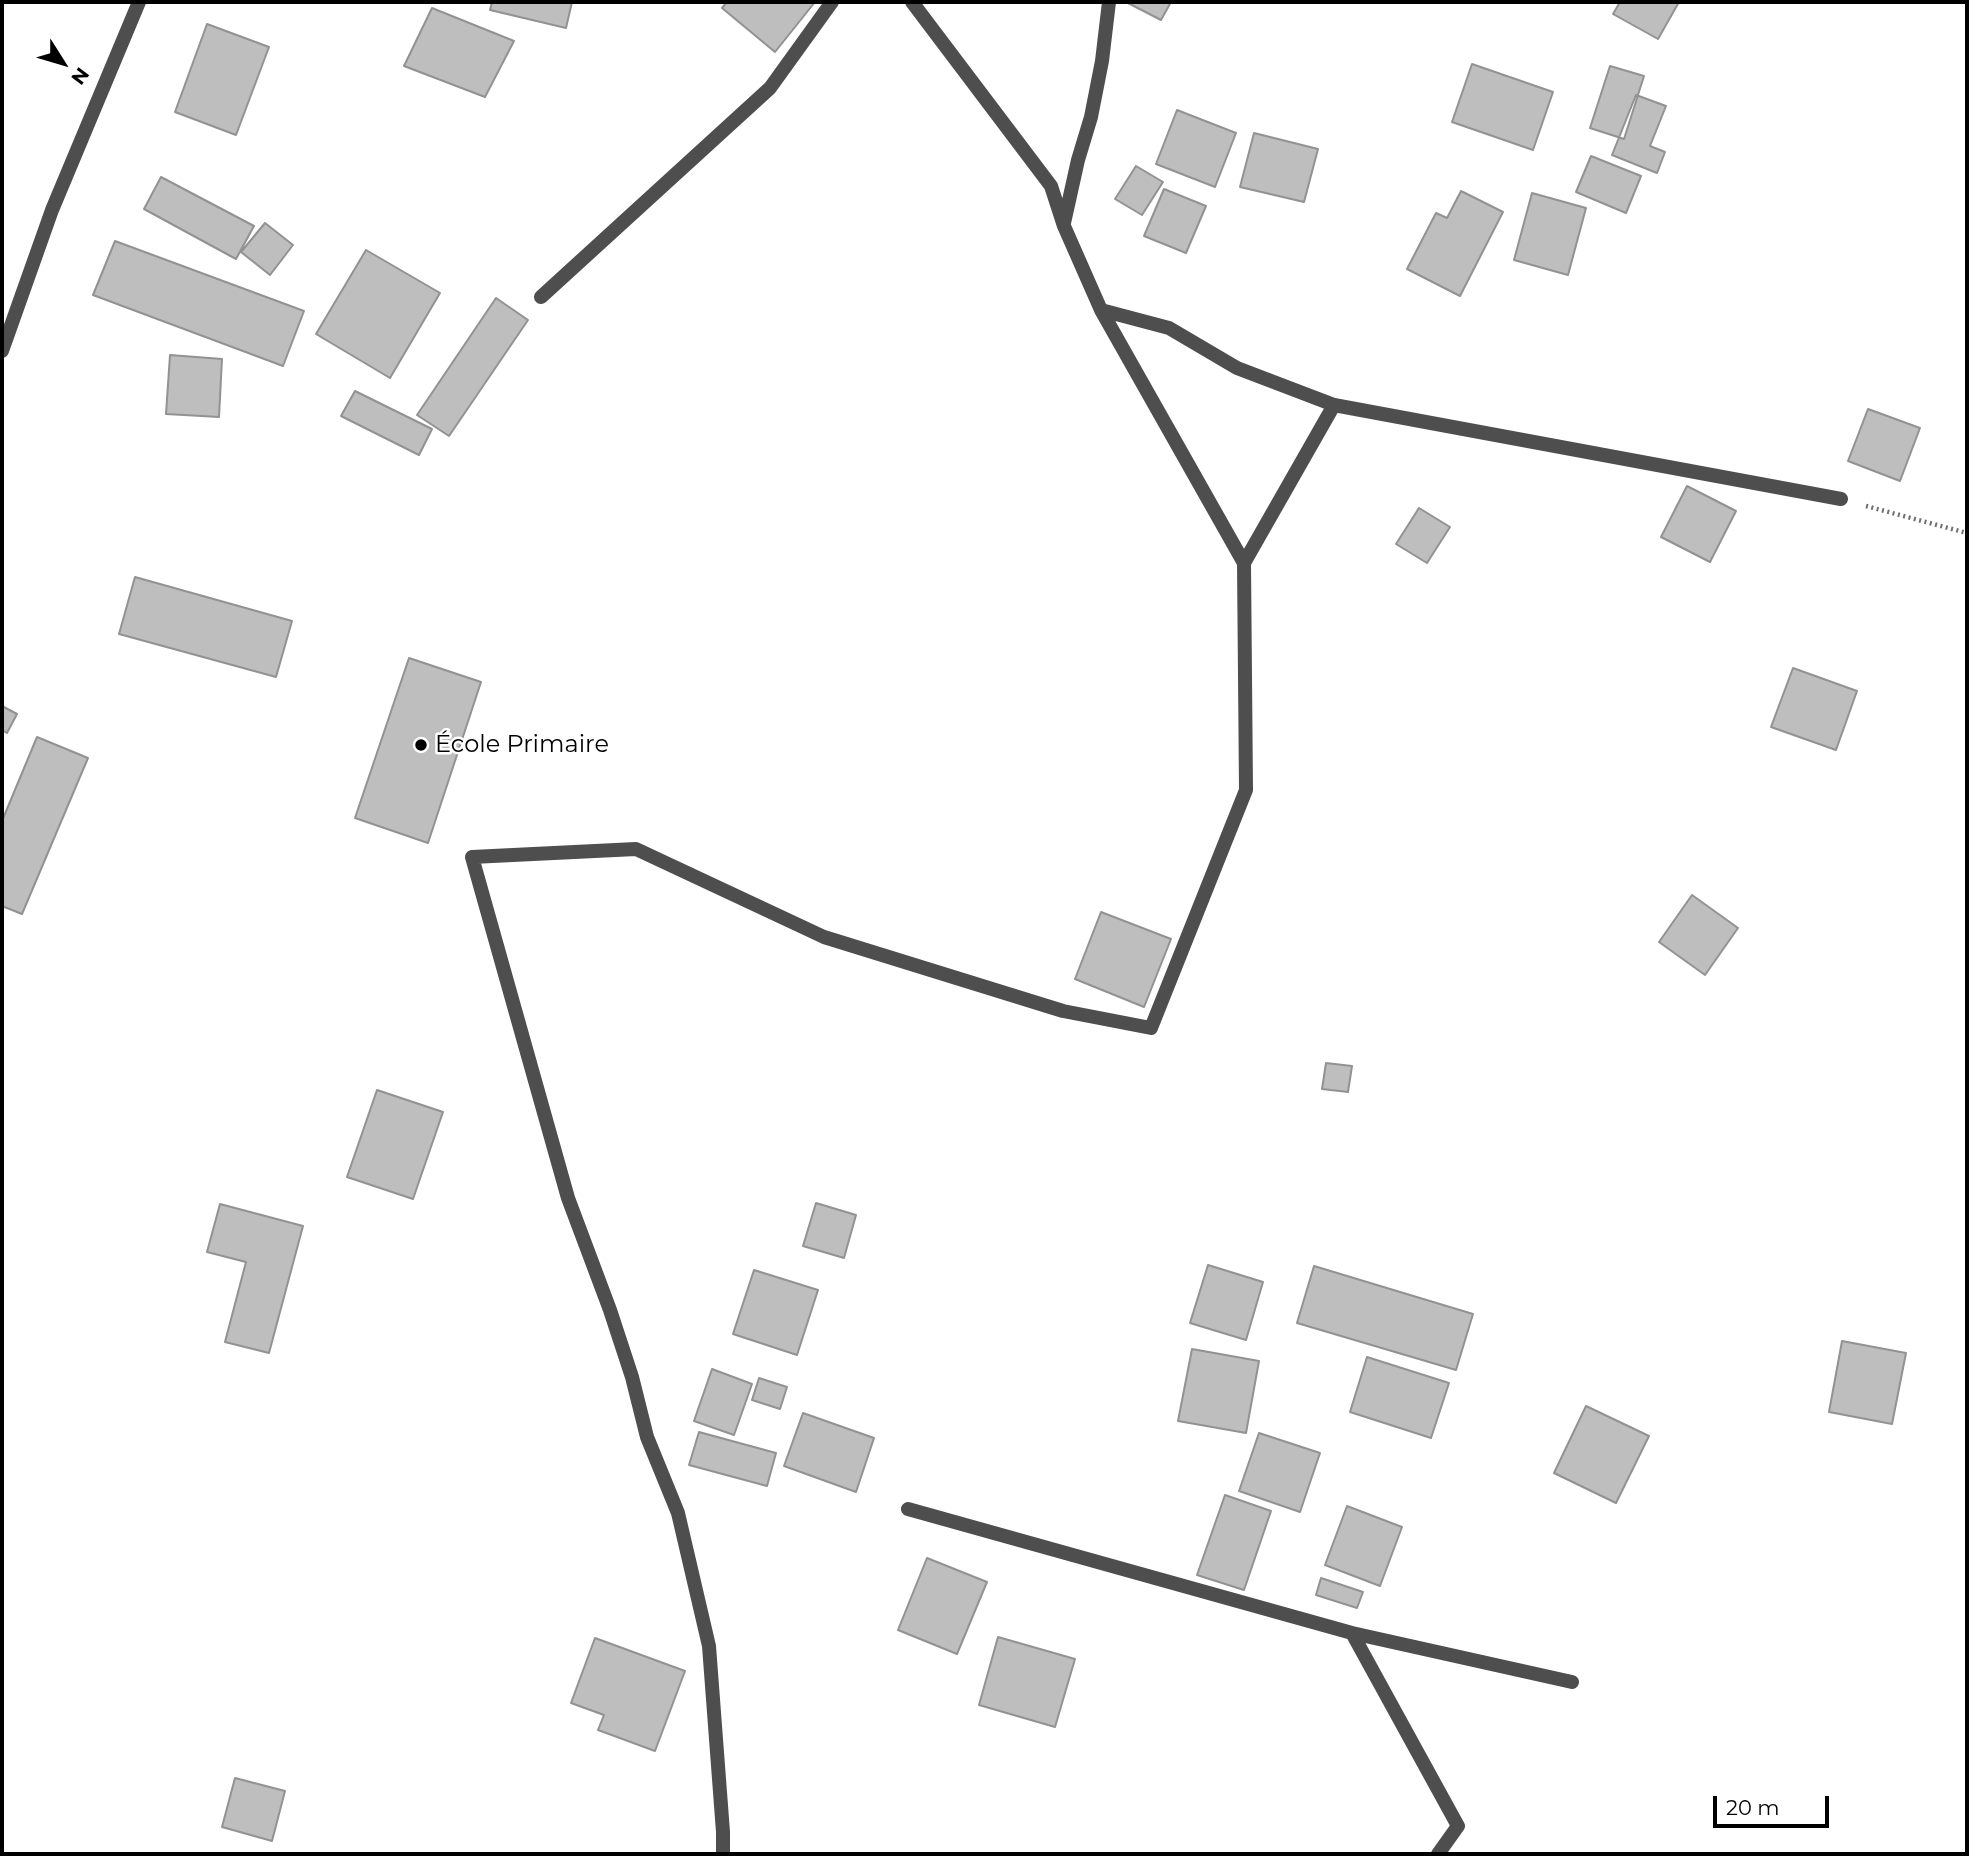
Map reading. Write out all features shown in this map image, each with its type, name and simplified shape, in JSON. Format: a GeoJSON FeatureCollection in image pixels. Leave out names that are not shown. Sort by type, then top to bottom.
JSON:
{"type":"FeatureCollection","features":[{"type":"Feature","properties":{"kind":"street"},"geometry":{"type":"LineString","coordinates":[[2,351],[52,209],[139,2]]}},
{"type":"Feature","properties":{"kind":"street"},"geometry":{"type":"LineString","coordinates":[[541,297],[769,88],[832,2]]}},
{"type":"Feature","properties":{"kind":"street"},"geometry":{"type":"LineString","coordinates":[[723,1854],[709,1646],[678,1513],[647,1437],[632,1377],[610,1310],[568,1198],[472,857],[636,849],[824,937],[1063,1011],[1151,1028],[1246,790],[1244,564],[1101,310],[1064,226],[1051,186],[912,2]]}},
{"type":"Feature","properties":{"kind":"street"},"geometry":{"type":"LineString","coordinates":[[1064,226],[1078,160],[1091,117],[1102,61],[1109,2]]}},
{"type":"Feature","properties":{"kind":"street"},"geometry":{"type":"LineString","coordinates":[[1101,310],[1169,328],[1237,368],[1334,405],[1841,499]]}},
{"type":"Feature","properties":{"kind":"street"},"geometry":{"type":"LineString","coordinates":[[1244,564],[1334,405]]}},
{"type":"Feature","properties":{"kind":"street"},"geometry":{"type":"LineString","coordinates":[[908,1508],[1352,1633],[1572,1682]]}},
{"type":"Feature","properties":{"kind":"street"},"geometry":{"type":"LineString","coordinates":[[1352,1633],[1458,1826],[1438,1854]]}},
{"type":"Feature","properties":{"kind":"path"},"geometry":{"type":"LineString","coordinates":[[1841,499],[1967,533]]}},
{"type":"Feature","properties":{"kind":"building"},"geometry":{"type":"Polygon","coordinates":[[[492,2],[572,2],[566,28],[490,10],[492,2]]]}},
{"type":"Feature","properties":{"kind":"building"},"geometry":{"type":"Polygon","coordinates":[[[727,2],[815,2],[775,52],[722,8],[727,2]]]}},
{"type":"Feature","properties":{"kind":"building"},"geometry":{"type":"Polygon","coordinates":[[[1126,2],[1171,2],[1161,20],[1126,2]]]}},
{"type":"Feature","properties":{"kind":"building"},"geometry":{"type":"Polygon","coordinates":[[[1620,2],[1679,2],[1658,39],[1613,14],[1620,2]]]}},
{"type":"Feature","properties":{"kind":"building"},"geometry":{"type":"Polygon","coordinates":[[[432,8],[514,41],[485,97],[404,66],[432,8]]]}},
{"type":"Feature","properties":{"kind":"building"},"geometry":{"type":"Polygon","coordinates":[[[207,24],[269,47],[236,135],[175,112],[207,24]]]}},
{"type":"Feature","properties":{"kind":"building"},"geometry":{"type":"Polygon","coordinates":[[[1472,64],[1553,92],[1533,150],[1452,122],[1472,64]]]}},
{"type":"Feature","properties":{"kind":"building"},"geometry":{"type":"Polygon","coordinates":[[[1610,66],[1644,76],[1624,139],[1590,128],[1610,66]]]}},
{"type":"Feature","properties":{"kind":"building"},"geometry":{"type":"Polygon","coordinates":[[[1636,95],[1666,106],[1650,146],[1665,152],[1657,173],[1612,155],[1636,95]]]}},
{"type":"Feature","properties":{"kind":"building"},"geometry":{"type":"Polygon","coordinates":[[[1177,110],[1236,133],[1215,187],[1156,164],[1177,110]]]}},
{"type":"Feature","properties":{"kind":"building"},"geometry":{"type":"Polygon","coordinates":[[[1254,133],[1318,149],[1304,202],[1240,187],[1254,133]]]}},
{"type":"Feature","properties":{"kind":"building"},"geometry":{"type":"Polygon","coordinates":[[[1591,156],[1641,176],[1626,213],[1576,192],[1591,156]]]}},
{"type":"Feature","properties":{"kind":"building"},"geometry":{"type":"Polygon","coordinates":[[[1136,166],[1163,182],[1142,215],[1115,199],[1136,166]]]}},
{"type":"Feature","properties":{"kind":"building"},"geometry":{"type":"Polygon","coordinates":[[[161,177],[254,226],[236,259],[144,209],[161,177]]]}},
{"type":"Feature","properties":{"kind":"building"},"geometry":{"type":"Polygon","coordinates":[[[1164,189],[1206,206],[1186,253],[1144,236],[1164,189]]]}},
{"type":"Feature","properties":{"kind":"building"},"geometry":{"type":"Polygon","coordinates":[[[1461,191],[1503,212],[1460,296],[1407,269],[1436,213],[1447,218],[1461,191]]]}},
{"type":"Feature","properties":{"kind":"building"},"geometry":{"type":"Polygon","coordinates":[[[1532,193],[1586,208],[1568,275],[1514,260],[1532,193]]]}},
{"type":"Feature","properties":{"kind":"building"},"geometry":{"type":"Polygon","coordinates":[[[265,223],[293,245],[270,275],[241,252],[265,223]]]}},
{"type":"Feature","properties":{"kind":"building"},"geometry":{"type":"Polygon","coordinates":[[[115,241],[304,311],[283,366],[93,295],[115,241]]]}},
{"type":"Feature","properties":{"kind":"building"},"geometry":{"type":"Polygon","coordinates":[[[366,250],[440,293],[390,378],[316,334],[366,250]]]}},
{"type":"Feature","properties":{"kind":"building"},"geometry":{"type":"Polygon","coordinates":[[[496,298],[528,320],[449,436],[417,415],[496,298]]]}},
{"type":"Feature","properties":{"kind":"building"},"geometry":{"type":"Polygon","coordinates":[[[170,355],[222,359],[219,417],[166,414],[170,355]]]}},
{"type":"Feature","properties":{"kind":"building"},"geometry":{"type":"Polygon","coordinates":[[[355,391],[432,429],[419,455],[341,416],[355,391]]]}},
{"type":"Feature","properties":{"kind":"building"},"geometry":{"type":"Polygon","coordinates":[[[1868,409],[1920,428],[1900,481],[1848,461],[1868,409]]]}},
{"type":"Feature","properties":{"kind":"building"},"geometry":{"type":"Polygon","coordinates":[[[1687,486],[1736,511],[1710,562],[1661,537],[1687,486]]]}},
{"type":"Feature","properties":{"kind":"building"},"geometry":{"type":"Polygon","coordinates":[[[1419,508],[1450,527],[1427,563],[1396,544],[1419,508]]]}},
{"type":"Feature","properties":{"kind":"building"},"geometry":{"type":"Polygon","coordinates":[[[135,577],[292,621],[276,677],[119,634],[135,577]]]}},
{"type":"Feature","properties":{"kind":"building"},"geometry":{"type":"Polygon","coordinates":[[[409,658],[481,682],[428,843],[355,818],[409,658]]]}},
{"type":"Feature","properties":{"kind":"building"},"geometry":{"type":"Polygon","coordinates":[[[1793,668],[1857,691],[1836,750],[1771,727],[1793,668]]]}},
{"type":"Feature","properties":{"kind":"building"},"geometry":{"type":"Polygon","coordinates":[[[2,706],[17,714],[7,733],[2,730],[2,706]]]}},
{"type":"Feature","properties":{"kind":"building"},"geometry":{"type":"Polygon","coordinates":[[[37,737],[88,758],[22,914],[2,906],[2,821],[37,737]]]}},
{"type":"Feature","properties":{"kind":"building"},"geometry":{"type":"Polygon","coordinates":[[[1692,895],[1738,928],[1705,975],[1659,942],[1692,895]]]}},
{"type":"Feature","properties":{"kind":"building"},"geometry":{"type":"Polygon","coordinates":[[[1101,912],[1171,939],[1144,1007],[1075,979],[1101,912]]]}},
{"type":"Feature","properties":{"kind":"building"},"geometry":{"type":"Polygon","coordinates":[[[1326,1063],[1352,1066],[1348,1092],[1322,1089],[1326,1063]]]}},
{"type":"Feature","properties":{"kind":"building"},"geometry":{"type":"Polygon","coordinates":[[[377,1090],[443,1112],[413,1199],[347,1177],[377,1090]]]}},
{"type":"Feature","properties":{"kind":"building"},"geometry":{"type":"Polygon","coordinates":[[[816,1203],[856,1215],[844,1258],[803,1246],[816,1203]]]}},
{"type":"Feature","properties":{"kind":"building"},"geometry":{"type":"Polygon","coordinates":[[[220,1204],[303,1226],[269,1353],[225,1342],[246,1262],[207,1252],[220,1204]]]}},
{"type":"Feature","properties":{"kind":"building"},"geometry":{"type":"Polygon","coordinates":[[[1208,1265],[1263,1282],[1246,1340],[1190,1323],[1208,1265]]]}},
{"type":"Feature","properties":{"kind":"building"},"geometry":{"type":"Polygon","coordinates":[[[1314,1266],[1473,1314],[1456,1370],[1297,1323],[1314,1266]]]}},
{"type":"Feature","properties":{"kind":"building"},"geometry":{"type":"Polygon","coordinates":[[[754,1270],[818,1290],[797,1355],[733,1334],[754,1270]]]}},
{"type":"Feature","properties":{"kind":"building"},"geometry":{"type":"Polygon","coordinates":[[[1842,1341],[1906,1353],[1892,1424],[1829,1412],[1842,1341]]]}},
{"type":"Feature","properties":{"kind":"building"},"geometry":{"type":"Polygon","coordinates":[[[1192,1349],[1259,1361],[1246,1433],[1178,1421],[1192,1349]]]}},
{"type":"Feature","properties":{"kind":"building"},"geometry":{"type":"Polygon","coordinates":[[[1367,1357],[1449,1383],[1431,1438],[1350,1412],[1367,1357]]]}},
{"type":"Feature","properties":{"kind":"building"},"geometry":{"type":"Polygon","coordinates":[[[712,1369],[752,1384],[734,1435],[694,1421],[712,1369]]]}},
{"type":"Feature","properties":{"kind":"building"},"geometry":{"type":"Polygon","coordinates":[[[759,1378],[787,1387],[780,1409],[752,1400],[759,1378]]]}},
{"type":"Feature","properties":{"kind":"building"},"geometry":{"type":"Polygon","coordinates":[[[1586,1406],[1649,1436],[1616,1503],[1554,1473],[1586,1406]]]}},
{"type":"Feature","properties":{"kind":"building"},"geometry":{"type":"Polygon","coordinates":[[[803,1413],[874,1438],[856,1492],[784,1466],[803,1413]]]}},
{"type":"Feature","properties":{"kind":"building"},"geometry":{"type":"Polygon","coordinates":[[[699,1432],[776,1453],[767,1486],[689,1465],[699,1432]]]}},
{"type":"Feature","properties":{"kind":"building"},"geometry":{"type":"Polygon","coordinates":[[[1259,1433],[1320,1453],[1300,1512],[1239,1491],[1259,1433]]]}},
{"type":"Feature","properties":{"kind":"building"},"geometry":{"type":"Polygon","coordinates":[[[1225,1495],[1271,1511],[1244,1590],[1197,1575],[1225,1495]]]}},
{"type":"Feature","properties":{"kind":"building"},"geometry":{"type":"Polygon","coordinates":[[[1347,1506],[1402,1527],[1380,1586],[1325,1565],[1347,1506]]]}},
{"type":"Feature","properties":{"kind":"building"},"geometry":{"type":"Polygon","coordinates":[[[927,1558],[987,1582],[957,1654],[898,1630],[927,1558]]]}},
{"type":"Feature","properties":{"kind":"building"},"geometry":{"type":"Polygon","coordinates":[[[1321,1578],[1363,1592],[1357,1608],[1316,1595],[1321,1578]]]}},
{"type":"Feature","properties":{"kind":"building"},"geometry":{"type":"Polygon","coordinates":[[[998,1637],[1075,1659],[1055,1727],[979,1705],[998,1637]]]}},
{"type":"Feature","properties":{"kind":"building"},"geometry":{"type":"Polygon","coordinates":[[[595,1638],[685,1671],[655,1751],[598,1730],[604,1715],[571,1703],[595,1638]]]}},
{"type":"Feature","properties":{"kind":"building"},"geometry":{"type":"Polygon","coordinates":[[[235,1778],[285,1791],[272,1841],[222,1827],[235,1778]]]}},
{"type":"Feature","properties":{"kind":"place","name":"École Primaire"},"geometry":{"type":"Point","coordinates":[421,745]}}]}
